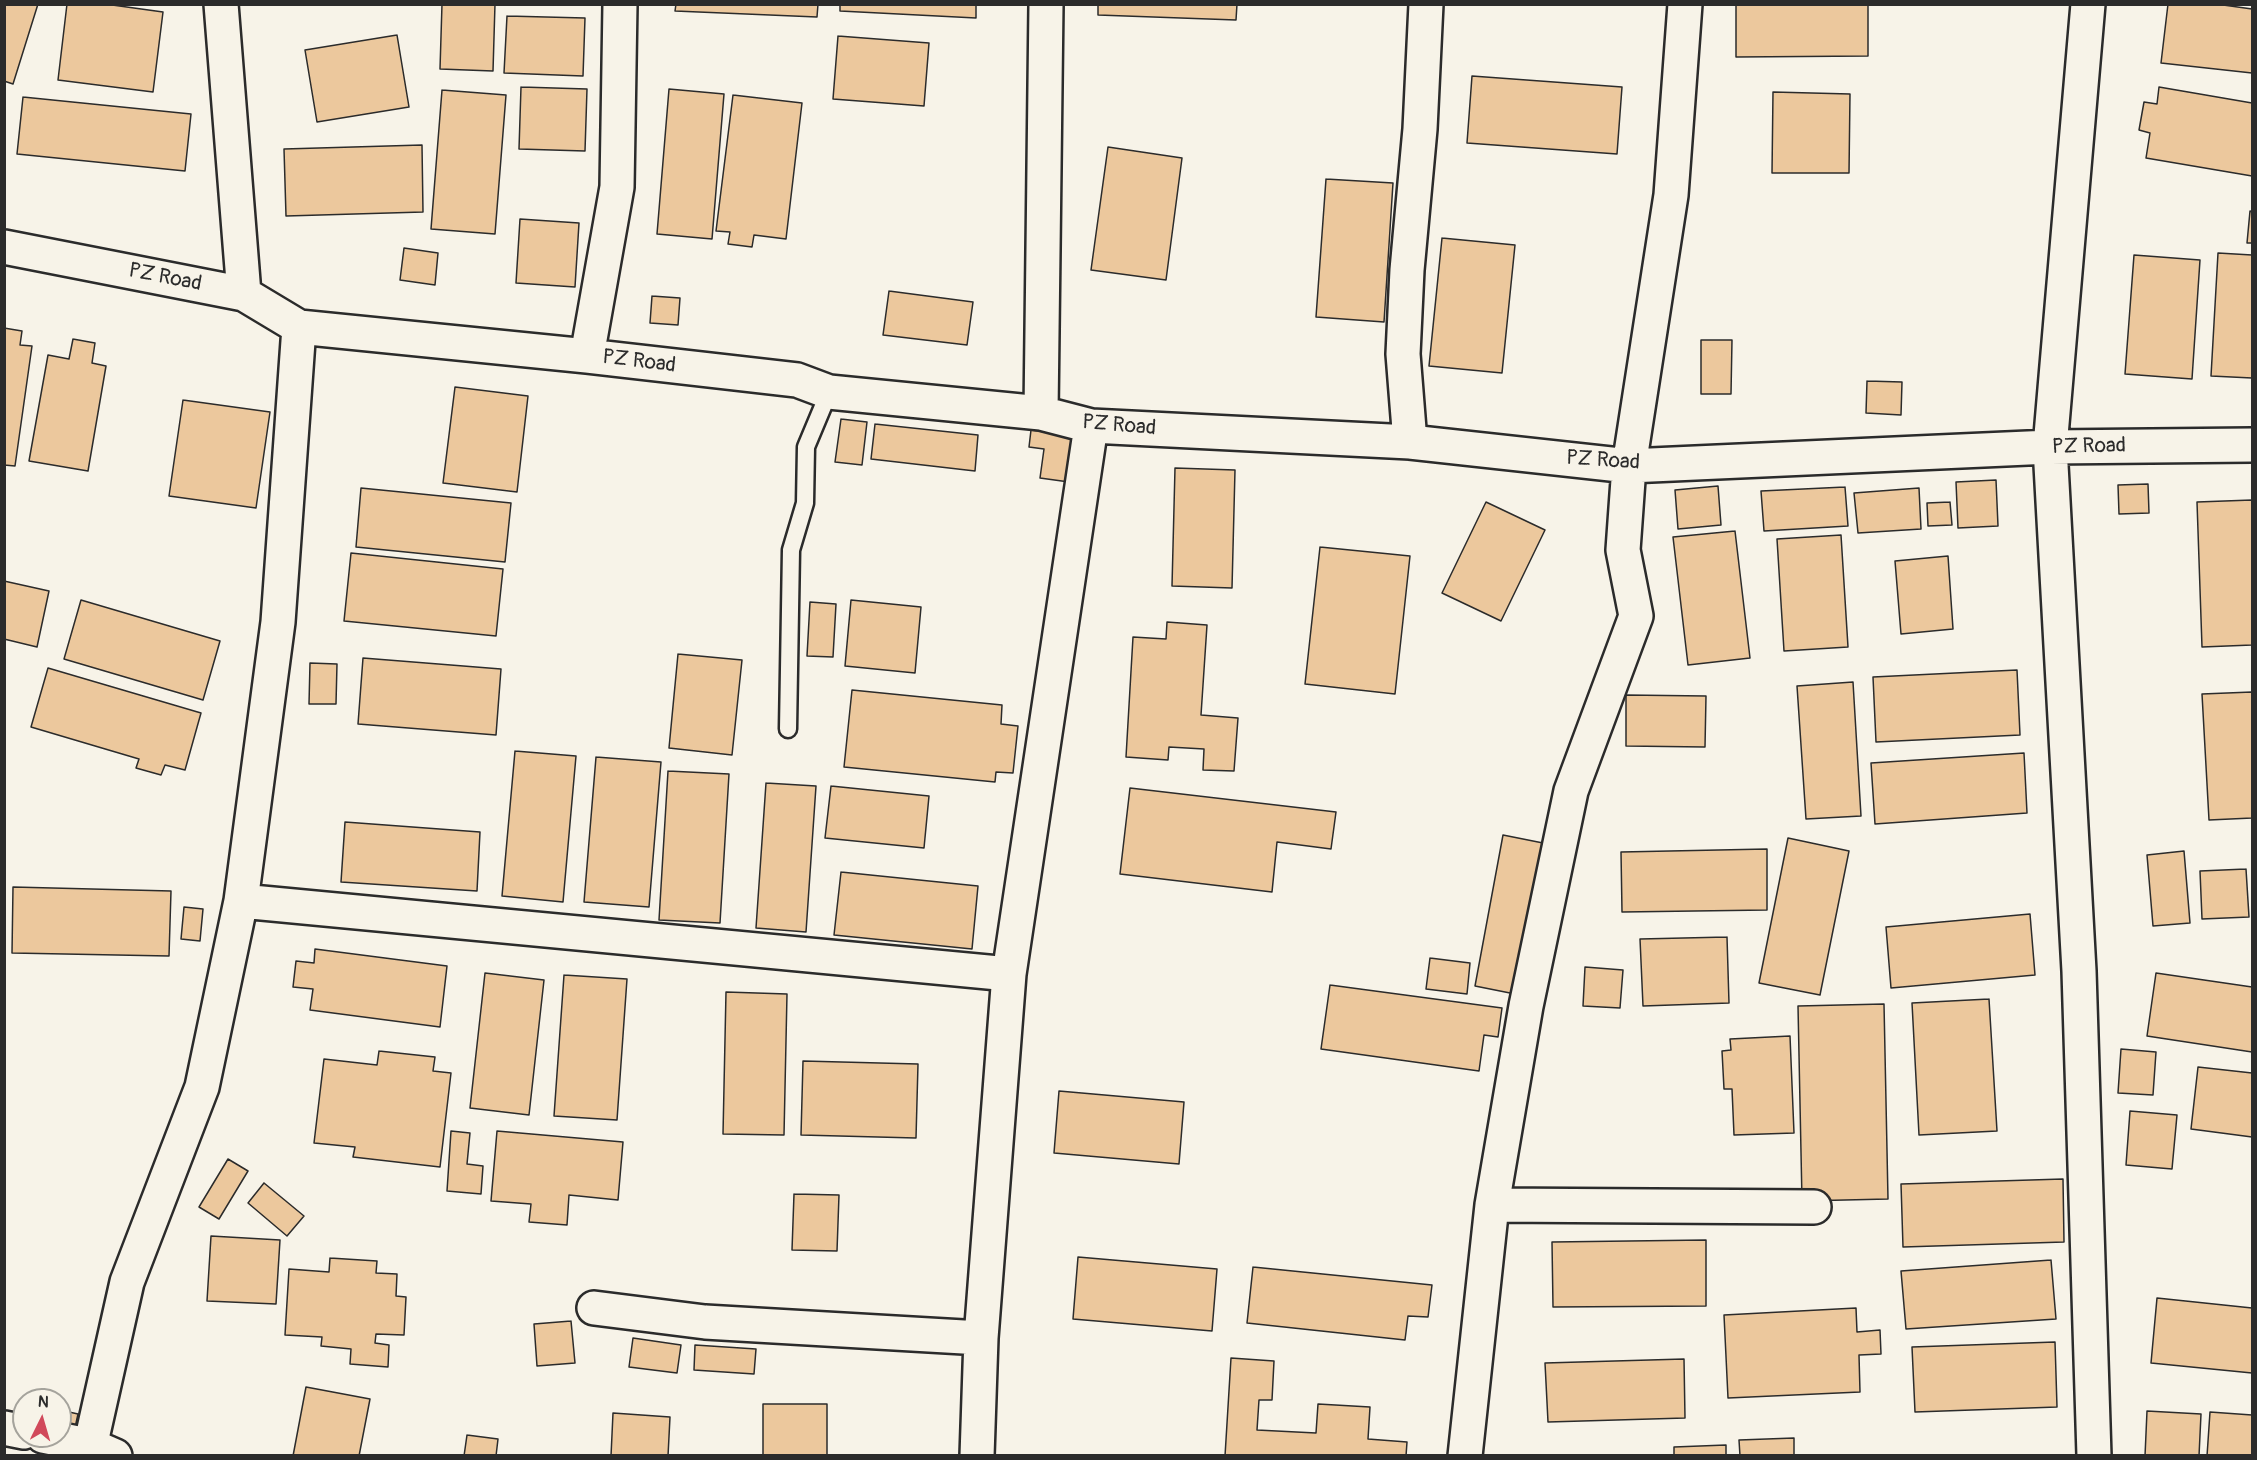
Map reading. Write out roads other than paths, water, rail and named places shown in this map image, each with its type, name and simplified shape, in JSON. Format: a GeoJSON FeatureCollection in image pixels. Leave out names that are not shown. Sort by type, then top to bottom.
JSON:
{"type":"FeatureCollection","features":[{"type":"Feature","properties":{"kind":"street"},"geometry":{"type":"LineString","coordinates":[[221,4],[244,294]]}},
{"type":"Feature","properties":{"kind":"street"},"geometry":{"type":"LineString","coordinates":[[587,356],[617,187],[620,4]]}},
{"type":"Feature","properties":{"kind":"street"},"geometry":{"type":"LineString","coordinates":[[1041,413],[1046,4]]}},
{"type":"Feature","properties":{"kind":"street"},"geometry":{"type":"LineString","coordinates":[[1410,442],[1403,354],[1407,270],[1420,129],[1426,4]]}},
{"type":"Feature","properties":{"kind":"street"},"geometry":{"type":"LineString","coordinates":[[1465,1455],[1492,1205],[1526,1006],[1570,791],[1636,616],[1623,550],[1629,466],[1671,195],[1685,4]]}},
{"type":"Feature","properties":{"kind":"street"},"geometry":{"type":"LineString","coordinates":[[2088,4],[2050,447],[2079,971],[2094,1455]]}},
{"type":"Feature","properties":{"kind":"street","name":"PZ Road"},"geometry":{"type":"LineString","coordinates":[[4,247],[244,294],[299,327],[797,380],[828,392],[1041,413],[1091,426],[1410,442],[1629,466],[2050,447],[2253,445]]}},
{"type":"Feature","properties":{"kind":"street"},"geometry":{"type":"LineString","coordinates":[[72,1444],[98,1452],[127,1282],[202,1087],[241,901],[278,622],[299,327]]}},
{"type":"Feature","properties":{"kind":"street"},"geometry":{"type":"LineString","coordinates":[[977,1455],[981,1338],[1009,974],[1091,426]]}},
{"type":"Feature","properties":{"kind":"street"},"geometry":{"type":"LineString","coordinates":[[241,901],[1009,974]]}},
{"type":"Feature","properties":{"kind":"street"},"geometry":{"type":"LineString","coordinates":[[1492,1205],[1814,1207]]}},
{"type":"Feature","properties":{"kind":"street"},"geometry":{"type":"LineString","coordinates":[[594,1308],[705,1322],[981,1338]]}},
{"type":"Feature","properties":{"kind":"lane"},"geometry":{"type":"LineString","coordinates":[[788,729],[791,550],[805,503],[806,447],[828,392]]}}]}
